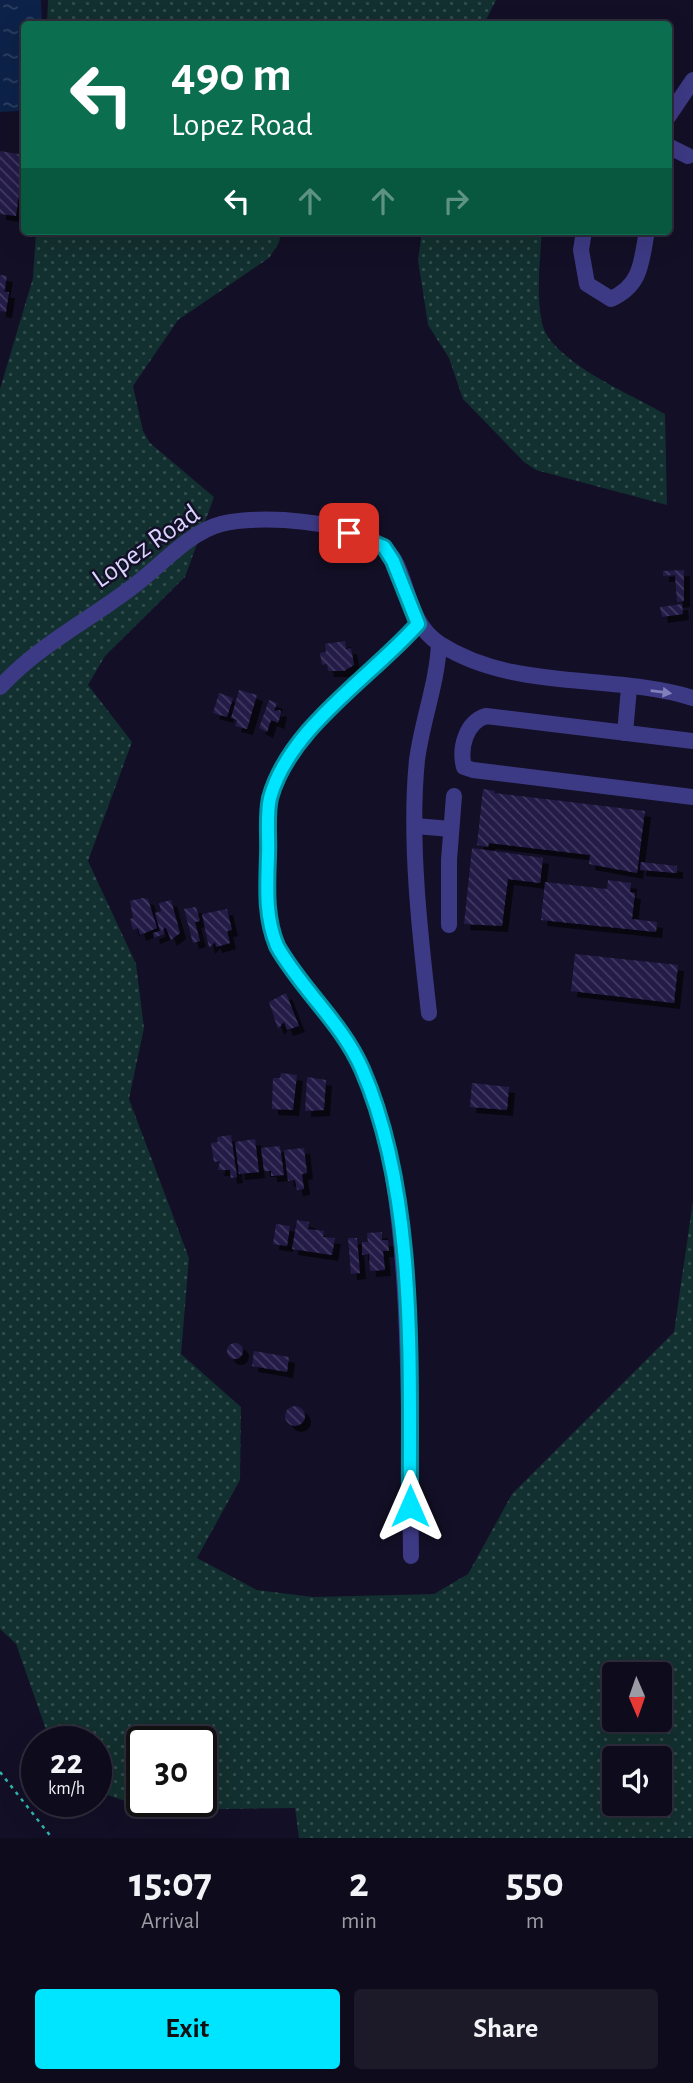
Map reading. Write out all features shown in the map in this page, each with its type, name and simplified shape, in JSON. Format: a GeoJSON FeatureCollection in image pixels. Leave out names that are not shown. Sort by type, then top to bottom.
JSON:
{"type":"FeatureCollection","features":[{"type":"Feature","properties":{"kind":"street"},"geometry":{"type":"LineString","coordinates":[[672,111],[693,80]]}},
{"type":"Feature","properties":{"kind":"street"},"geometry":{"type":"LineString","coordinates":[[672,148],[688,156]]}},
{"type":"Feature","properties":{"kind":"street"},"geometry":{"type":"LineString","coordinates":[[583,235],[581,250],[587,284],[611,299],[627,292],[639,271],[646,235]]}},
{"type":"Feature","properties":{"kind":"street","name":"Lopez Road"},"geometry":{"type":"LineString","coordinates":[[0,687],[49,642],[123,594],[194,538],[220,524],[265,519],[329,526],[384,547],[393,561],[418,624]]}},
{"type":"Feature","properties":{"kind":"street"},"geometry":{"type":"LineString","coordinates":[[411,1556],[410,1381],[400,1210],[385,1142],[361,1067],[277,946],[269,927],[267,899],[270,800],[281,766],[340,699],[418,624],[439,644],[472,659],[510,670],[693,698]]}},
{"type":"Feature","properties":{"kind":"street"},"geometry":{"type":"LineString","coordinates":[[429,1013],[415,827],[418,758],[437,677],[439,644]]}},
{"type":"Feature","properties":{"kind":"street"},"geometry":{"type":"LineString","coordinates":[[625,733],[629,688]]}},
{"type":"Feature","properties":{"kind":"street"},"geometry":{"type":"LineString","coordinates":[[693,741],[486,716],[476,719],[471,725],[462,759],[464,767],[473,770],[693,797]]}},
{"type":"Feature","properties":{"kind":"street"},"geometry":{"type":"LineString","coordinates":[[449,925],[454,796]]}},
{"type":"Feature","properties":{"kind":"street"},"geometry":{"type":"LineString","coordinates":[[415,827],[451,829]]}},
{"type":"Feature","properties":{"kind":"path"},"geometry":{"type":"LineString","coordinates":[[0,1772],[52,1838]]}},
{"type":"Feature","properties":{"kind":"green space"},"geometry":{"type":"Polygon","coordinates":[[[48,0],[496,0],[486,21],[47,21],[48,0]]]}},
{"type":"Feature","properties":{"kind":"green space"},"geometry":{"type":"Polygon","coordinates":[[[36,235],[280,235],[279,243],[269,258],[178,320],[133,386],[143,431],[150,443],[214,497],[185,577],[105,656],[88,685],[132,742],[88,861],[136,964],[144,1028],[129,1099],[189,1258],[181,1354],[241,1407],[240,1480],[197,1558],[257,1590],[313,1597],[434,1594],[468,1574],[512,1494],[674,1332],[693,1201],[693,1838],[299,1838],[295,1808],[217,1809],[217,1726],[126,1726],[126,1801],[112,1797],[112,1726],[45,1726],[16,1644],[0,1629],[0,389],[33,278],[36,235]]]}},
{"type":"Feature","properties":{"kind":"green space"},"geometry":{"type":"Polygon","coordinates":[[[421,235],[542,235],[539,301],[542,323],[548,337],[560,351],[594,376],[665,414],[667,505],[536,470],[524,462],[463,399],[449,358],[428,325],[418,260],[421,235]]]}},
{"type":"Feature","properties":{"kind":"water"},"geometry":{"type":"Polygon","coordinates":[[[0,0],[41,0],[42,21],[21,21],[21,107],[18,111],[0,112],[0,0]]]}},
{"type":"Feature","properties":{"kind":"building"},"geometry":{"type":"Polygon","coordinates":[[[0,151],[21,154],[16,216],[0,214],[0,151]]]}},
{"type":"Feature","properties":{"kind":"building"},"geometry":{"type":"Polygon","coordinates":[[[0,275],[7,276],[4,292],[9,292],[6,312],[0,311],[0,275]]]}},
{"type":"Feature","properties":{"kind":"building"},"geometry":{"type":"Polygon","coordinates":[[[684,570],[684,601],[677,602],[675,575],[663,576],[663,571],[684,570]]]}},
{"type":"Feature","properties":{"kind":"building"},"geometry":{"type":"Polygon","coordinates":[[[682,604],[683,614],[662,617],[660,607],[682,604]]]}},
{"type":"Feature","properties":{"kind":"building"},"geometry":{"type":"Polygon","coordinates":[[[345,641],[346,649],[351,648],[354,665],[344,671],[328,671],[327,664],[322,665],[320,653],[326,652],[325,644],[345,641]]]}},
{"type":"Feature","properties":{"kind":"building"},"geometry":{"type":"Polygon","coordinates":[[[239,690],[257,695],[247,729],[235,726],[237,720],[231,718],[239,690]]]}},
{"type":"Feature","properties":{"kind":"building"},"geometry":{"type":"Polygon","coordinates":[[[219,693],[233,698],[227,717],[213,713],[219,693]]]}},
{"type":"Feature","properties":{"kind":"building"},"geometry":{"type":"Polygon","coordinates":[[[269,700],[277,703],[274,711],[280,710],[281,713],[278,723],[271,720],[267,732],[259,728],[269,700]]]}},
{"type":"Feature","properties":{"kind":"building"},"geometry":{"type":"Polygon","coordinates":[[[483,789],[495,791],[494,793],[645,811],[637,873],[589,864],[590,855],[489,843],[488,847],[477,845],[483,789]]]}},
{"type":"Feature","properties":{"kind":"building"},"geometry":{"type":"Polygon","coordinates":[[[472,848],[543,858],[540,883],[508,879],[502,926],[464,924],[472,848]]]}},
{"type":"Feature","properties":{"kind":"building"},"geometry":{"type":"Polygon","coordinates":[[[641,862],[677,866],[677,873],[640,870],[641,862]]]}},
{"type":"Feature","properties":{"kind":"building"},"geometry":{"type":"Polygon","coordinates":[[[608,880],[631,883],[630,892],[635,893],[632,919],[657,922],[656,932],[541,920],[545,882],[607,889],[608,880]]]}},
{"type":"Feature","properties":{"kind":"building"},"geometry":{"type":"Polygon","coordinates":[[[148,899],[157,928],[140,935],[138,928],[133,930],[130,901],[148,899]]]}},
{"type":"Feature","properties":{"kind":"building"},"geometry":{"type":"Polygon","coordinates":[[[171,900],[180,933],[171,940],[166,928],[163,929],[164,934],[154,938],[153,933],[160,931],[155,913],[161,911],[159,903],[171,900]]]}},
{"type":"Feature","properties":{"kind":"building"},"geometry":{"type":"Polygon","coordinates":[[[196,907],[200,921],[195,922],[200,941],[193,943],[184,909],[196,907]]]}},
{"type":"Feature","properties":{"kind":"building"},"geometry":{"type":"Polygon","coordinates":[[[227,909],[232,930],[227,931],[230,943],[216,947],[215,942],[209,948],[202,914],[227,909]]]}},
{"type":"Feature","properties":{"kind":"building"},"geometry":{"type":"Polygon","coordinates":[[[575,954],[678,965],[674,1003],[571,991],[575,954]]]}},
{"type":"Feature","properties":{"kind":"building"},"geometry":{"type":"Polygon","coordinates":[[[286,993],[299,1026],[287,1030],[284,1022],[278,1029],[269,1002],[286,993]]]}},
{"type":"Feature","properties":{"kind":"building"},"geometry":{"type":"Polygon","coordinates":[[[281,1073],[297,1075],[293,1110],[272,1109],[273,1078],[280,1078],[281,1073]]]}},
{"type":"Feature","properties":{"kind":"building"},"geometry":{"type":"Polygon","coordinates":[[[307,1077],[326,1080],[324,1110],[305,1111],[307,1077]]]}},
{"type":"Feature","properties":{"kind":"building"},"geometry":{"type":"Polygon","coordinates":[[[472,1083],[509,1087],[507,1110],[470,1107],[472,1083]]]}},
{"type":"Feature","properties":{"kind":"building"},"geometry":{"type":"Polygon","coordinates":[[[231,1135],[237,1177],[231,1178],[230,1170],[218,1170],[220,1161],[214,1162],[211,1143],[218,1142],[217,1137],[231,1135]]]}},
{"type":"Feature","properties":{"kind":"building"},"geometry":{"type":"Polygon","coordinates":[[[255,1139],[259,1172],[239,1174],[235,1142],[255,1139]]]}},
{"type":"Feature","properties":{"kind":"building"},"geometry":{"type":"Polygon","coordinates":[[[280,1146],[284,1175],[271,1176],[271,1171],[264,1171],[261,1148],[280,1146]]]}},
{"type":"Feature","properties":{"kind":"building"},"geometry":{"type":"Polygon","coordinates":[[[304,1148],[307,1173],[302,1174],[304,1189],[297,1190],[295,1180],[288,1181],[284,1150],[304,1148]]]}},
{"type":"Feature","properties":{"kind":"building"},"geometry":{"type":"Polygon","coordinates":[[[297,1220],[309,1222],[308,1229],[324,1231],[323,1237],[335,1238],[332,1255],[292,1249],[297,1220]]]}},
{"type":"Feature","properties":{"kind":"building"},"geometry":{"type":"Polygon","coordinates":[[[276,1224],[290,1226],[287,1246],[273,1244],[276,1224]]]}},
{"type":"Feature","properties":{"kind":"building"},"geometry":{"type":"Polygon","coordinates":[[[382,1232],[382,1240],[388,1240],[389,1251],[383,1251],[385,1270],[370,1271],[369,1254],[362,1255],[362,1242],[368,1242],[367,1233],[382,1232]]]}},
{"type":"Feature","properties":{"kind":"building"},"geometry":{"type":"Polygon","coordinates":[[[348,1238],[357,1238],[360,1273],[351,1274],[348,1238]]]}},
{"type":"Feature","properties":{"kind":"building"},"geometry":{"type":"Polygon","coordinates":[[[232,1343],[238,1343],[243,1351],[241,1357],[232,1359],[227,1354],[227,1348],[232,1343]]]}},
{"type":"Feature","properties":{"kind":"building"},"geometry":{"type":"Polygon","coordinates":[[[254,1351],[289,1357],[287,1372],[252,1366],[254,1351]]]}},
{"type":"Feature","properties":{"kind":"building"},"geometry":{"type":"Polygon","coordinates":[[[291,1406],[299,1406],[305,1416],[299,1426],[291,1426],[285,1420],[285,1412],[291,1406]]]}},
{"type":"Feature","properties":{"kind":"route"},"geometry":{"type":"LineString","coordinates":[[349,533],[384,547],[393,561],[418,624],[340,699],[281,766],[270,800],[267,899],[269,927],[277,946],[286,962],[329,1017],[361,1067],[385,1142],[400,1210],[410,1381],[410,1506]]}}]}
